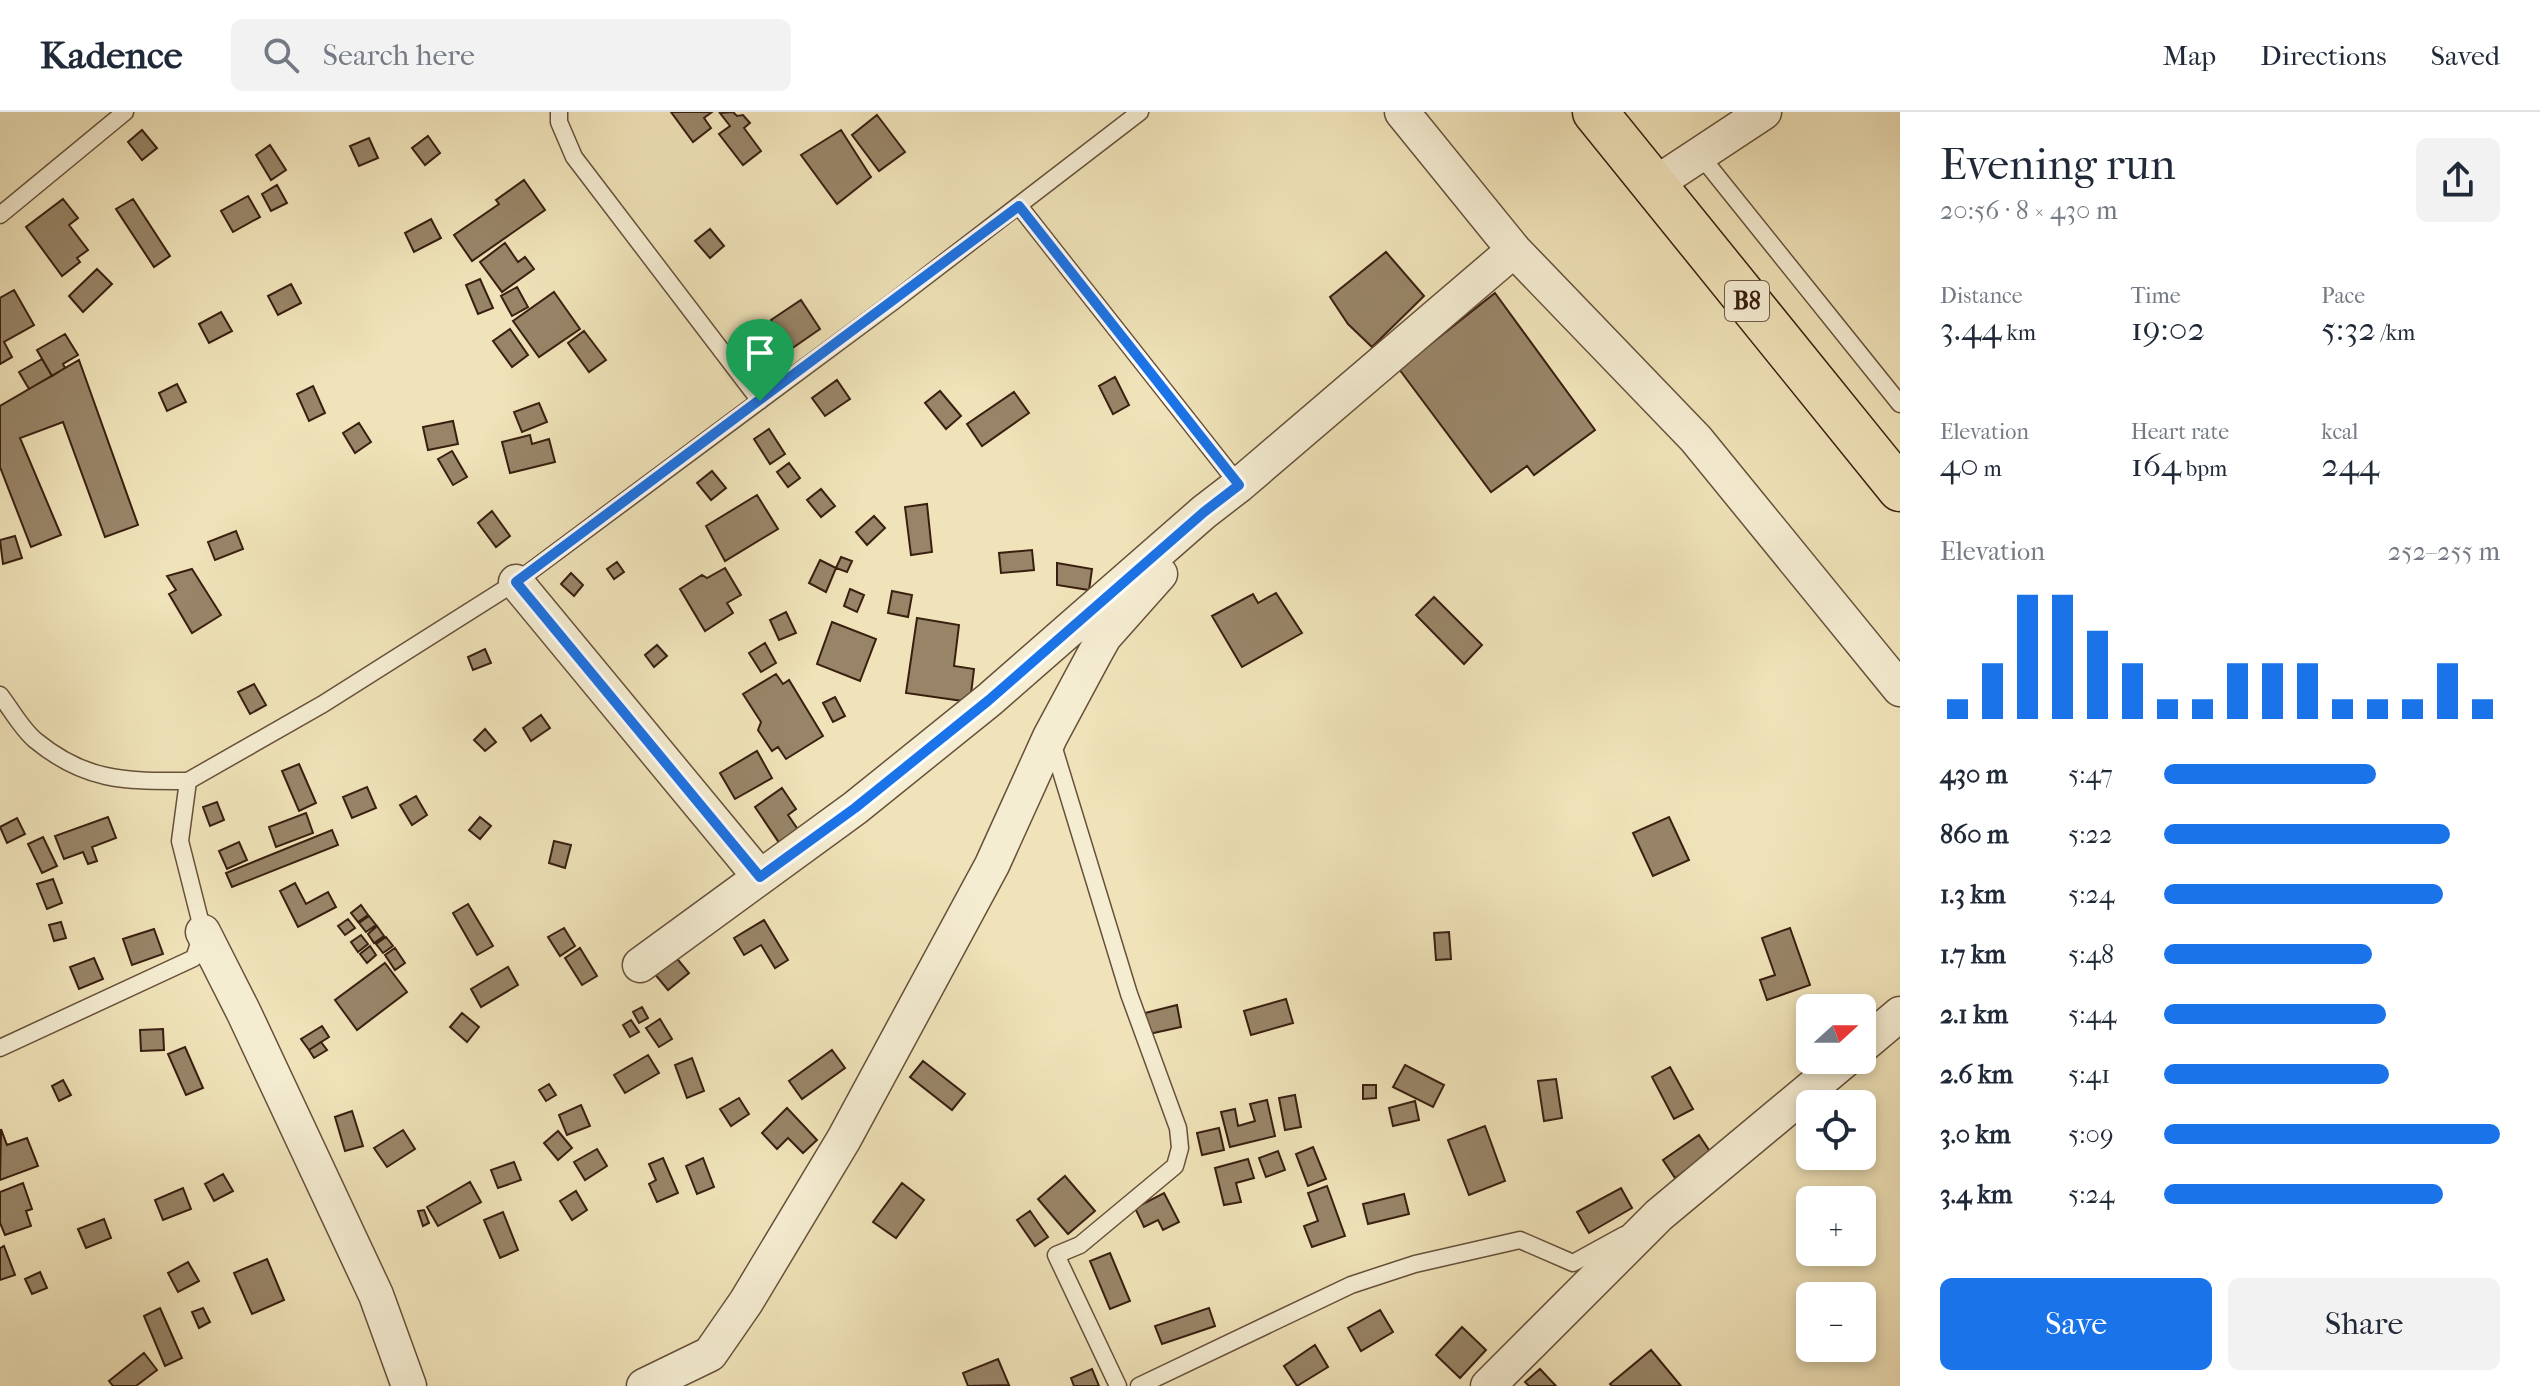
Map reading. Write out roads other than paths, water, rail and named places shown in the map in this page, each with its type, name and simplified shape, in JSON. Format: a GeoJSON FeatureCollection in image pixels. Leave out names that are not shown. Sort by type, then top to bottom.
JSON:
{"type":"FeatureCollection","features":[{"type":"Feature","properties":{"kind":"highway","name":"B8"},"geometry":{"type":"LineString","coordinates":[[1595,112],[1900,489]]}},
{"type":"Feature","properties":{"kind":"street"},"geometry":{"type":"LineString","coordinates":[[1402,112],[1514,250],[1696,439],[1900,689]]}},
{"type":"Feature","properties":{"kind":"street"},"geometry":{"type":"LineString","coordinates":[[1652,186],[1764,112]]}},
{"type":"Feature","properties":{"kind":"street"},"geometry":{"type":"LineString","coordinates":[[640,965],[855,808],[989,700],[1204,512],[1514,250]]}},
{"type":"Feature","properties":{"kind":"street"},"geometry":{"type":"LineString","coordinates":[[644,1386],[710,1354],[746,1302],[844,1139],[992,865],[1050,737],[1104,637],[1154,582],[1204,512]]}},
{"type":"Feature","properties":{"kind":"street"},"geometry":{"type":"LineString","coordinates":[[516,582],[760,877]]}},
{"type":"Feature","properties":{"kind":"street"},"geometry":{"type":"LineString","coordinates":[[203,932],[376,1295],[409,1386]]}},
{"type":"Feature","properties":{"kind":"street"},"geometry":{"type":"LineString","coordinates":[[1876,1034],[1900,1014]]}},
{"type":"Feature","properties":{"kind":"street"},"geometry":{"type":"LineString","coordinates":[[1488,1386],[1659,1215],[1828,1074]]}},
{"type":"Feature","properties":{"kind":"lane"},"geometry":{"type":"LineString","coordinates":[[0,215],[125,112]]}},
{"type":"Feature","properties":{"kind":"lane"},"geometry":{"type":"LineString","coordinates":[[559,112],[559,122],[574,157],[760,401]]}},
{"type":"Feature","properties":{"kind":"lane"},"geometry":{"type":"LineString","coordinates":[[0,695],[33,738],[76,768],[124,781],[188,781],[323,704],[516,582],[1140,112]]}},
{"type":"Feature","properties":{"kind":"lane"},"geometry":{"type":"LineString","coordinates":[[1700,155],[1900,404]]}},
{"type":"Feature","properties":{"kind":"lane"},"geometry":{"type":"LineString","coordinates":[[1019,206],[1239,485]]}},
{"type":"Feature","properties":{"kind":"lane"},"geometry":{"type":"LineString","coordinates":[[1050,737],[1129,994],[1178,1128],[1180,1148],[1175,1166],[1080,1245],[1056,1255],[1118,1386]]}},
{"type":"Feature","properties":{"kind":"lane"},"geometry":{"type":"LineString","coordinates":[[0,1048],[194,958],[203,932],[180,841],[188,781]]}},
{"type":"Feature","properties":{"kind":"lane"},"geometry":{"type":"LineString","coordinates":[[1139,1386],[1351,1285],[1402,1268],[1520,1240],[1573,1263],[1659,1215]]}}]}
